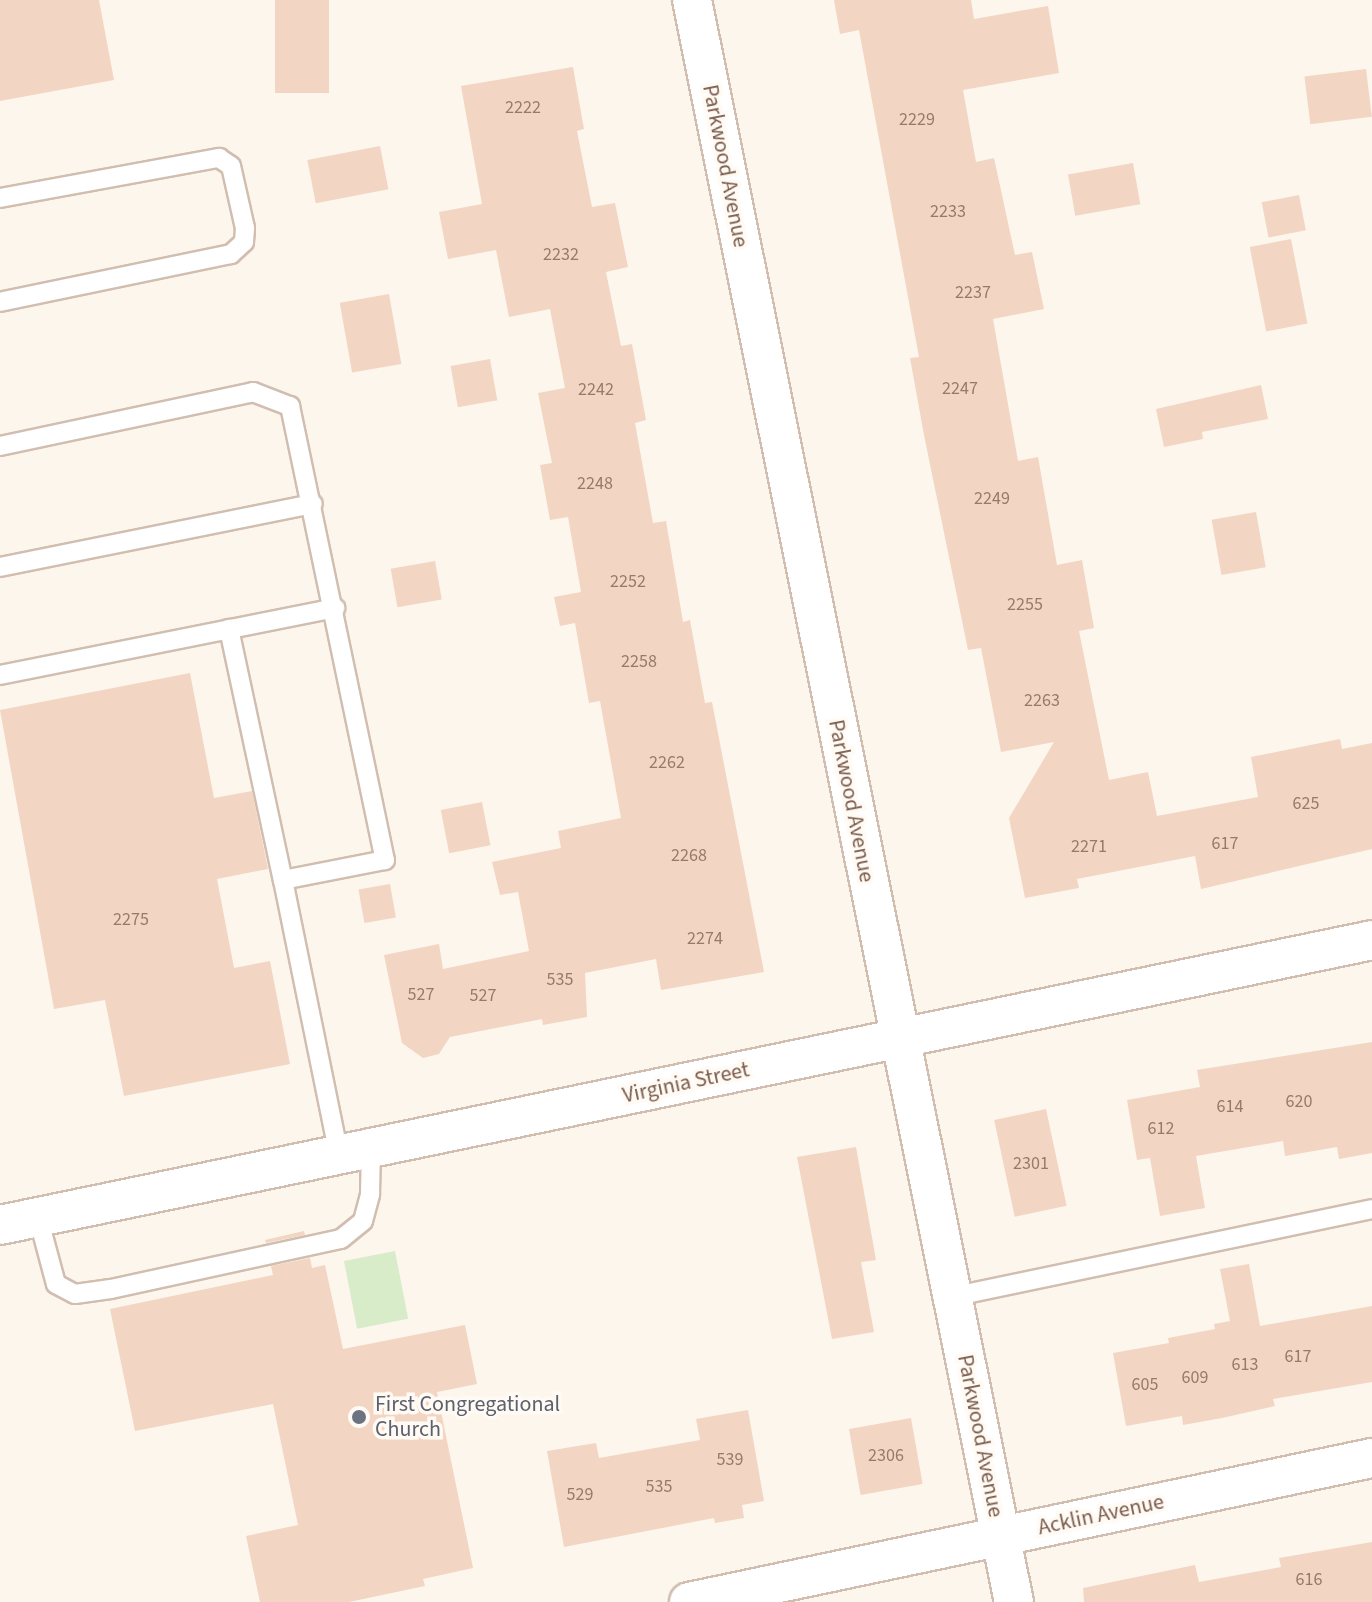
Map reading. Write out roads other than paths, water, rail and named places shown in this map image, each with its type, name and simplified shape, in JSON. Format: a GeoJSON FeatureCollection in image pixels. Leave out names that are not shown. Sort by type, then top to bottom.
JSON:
{"type":"FeatureCollection","features":[{"type":"Feature","properties":{"kind":"street","name":"Parkwood Avenue"},"geometry":{"type":"LineString","coordinates":[[692,0],[1014,1602]]}},
{"type":"Feature","properties":{"kind":"street","name":"Virginia Street"},"geometry":{"type":"LineString","coordinates":[[0,1225],[1372,940]]}},
{"type":"Feature","properties":{"kind":"street","name":"Acklin Avenue"},"geometry":{"type":"LineString","coordinates":[[689,1602],[1372,1458]]}},
{"type":"Feature","properties":{"kind":"lane"},"geometry":{"type":"LineString","coordinates":[[0,198],[219,158],[231,166],[245,228],[244,242],[231,254],[0,302]]}},
{"type":"Feature","properties":{"kind":"lane"},"geometry":{"type":"LineString","coordinates":[[0,446],[253,392],[290,406],[335,608],[385,860],[283,880]]}},
{"type":"Feature","properties":{"kind":"lane"},"geometry":{"type":"LineString","coordinates":[[0,567],[313,504]]}},
{"type":"Feature","properties":{"kind":"lane"},"geometry":{"type":"LineString","coordinates":[[0,675],[335,608]]}},
{"type":"Feature","properties":{"kind":"lane"},"geometry":{"type":"LineString","coordinates":[[38,1217],[56,1284],[75,1294],[341,1239],[363,1221],[370,1194],[355,1152],[283,880],[229,629]]}},
{"type":"Feature","properties":{"kind":"lane"},"geometry":{"type":"LineString","coordinates":[[951,1297],[1372,1209]]}},
{"type":"Feature","properties":{"kind":"place","name":"First Congregational Church"},"geometry":{"type":"Point","coordinates":[359,1417]}}]}
